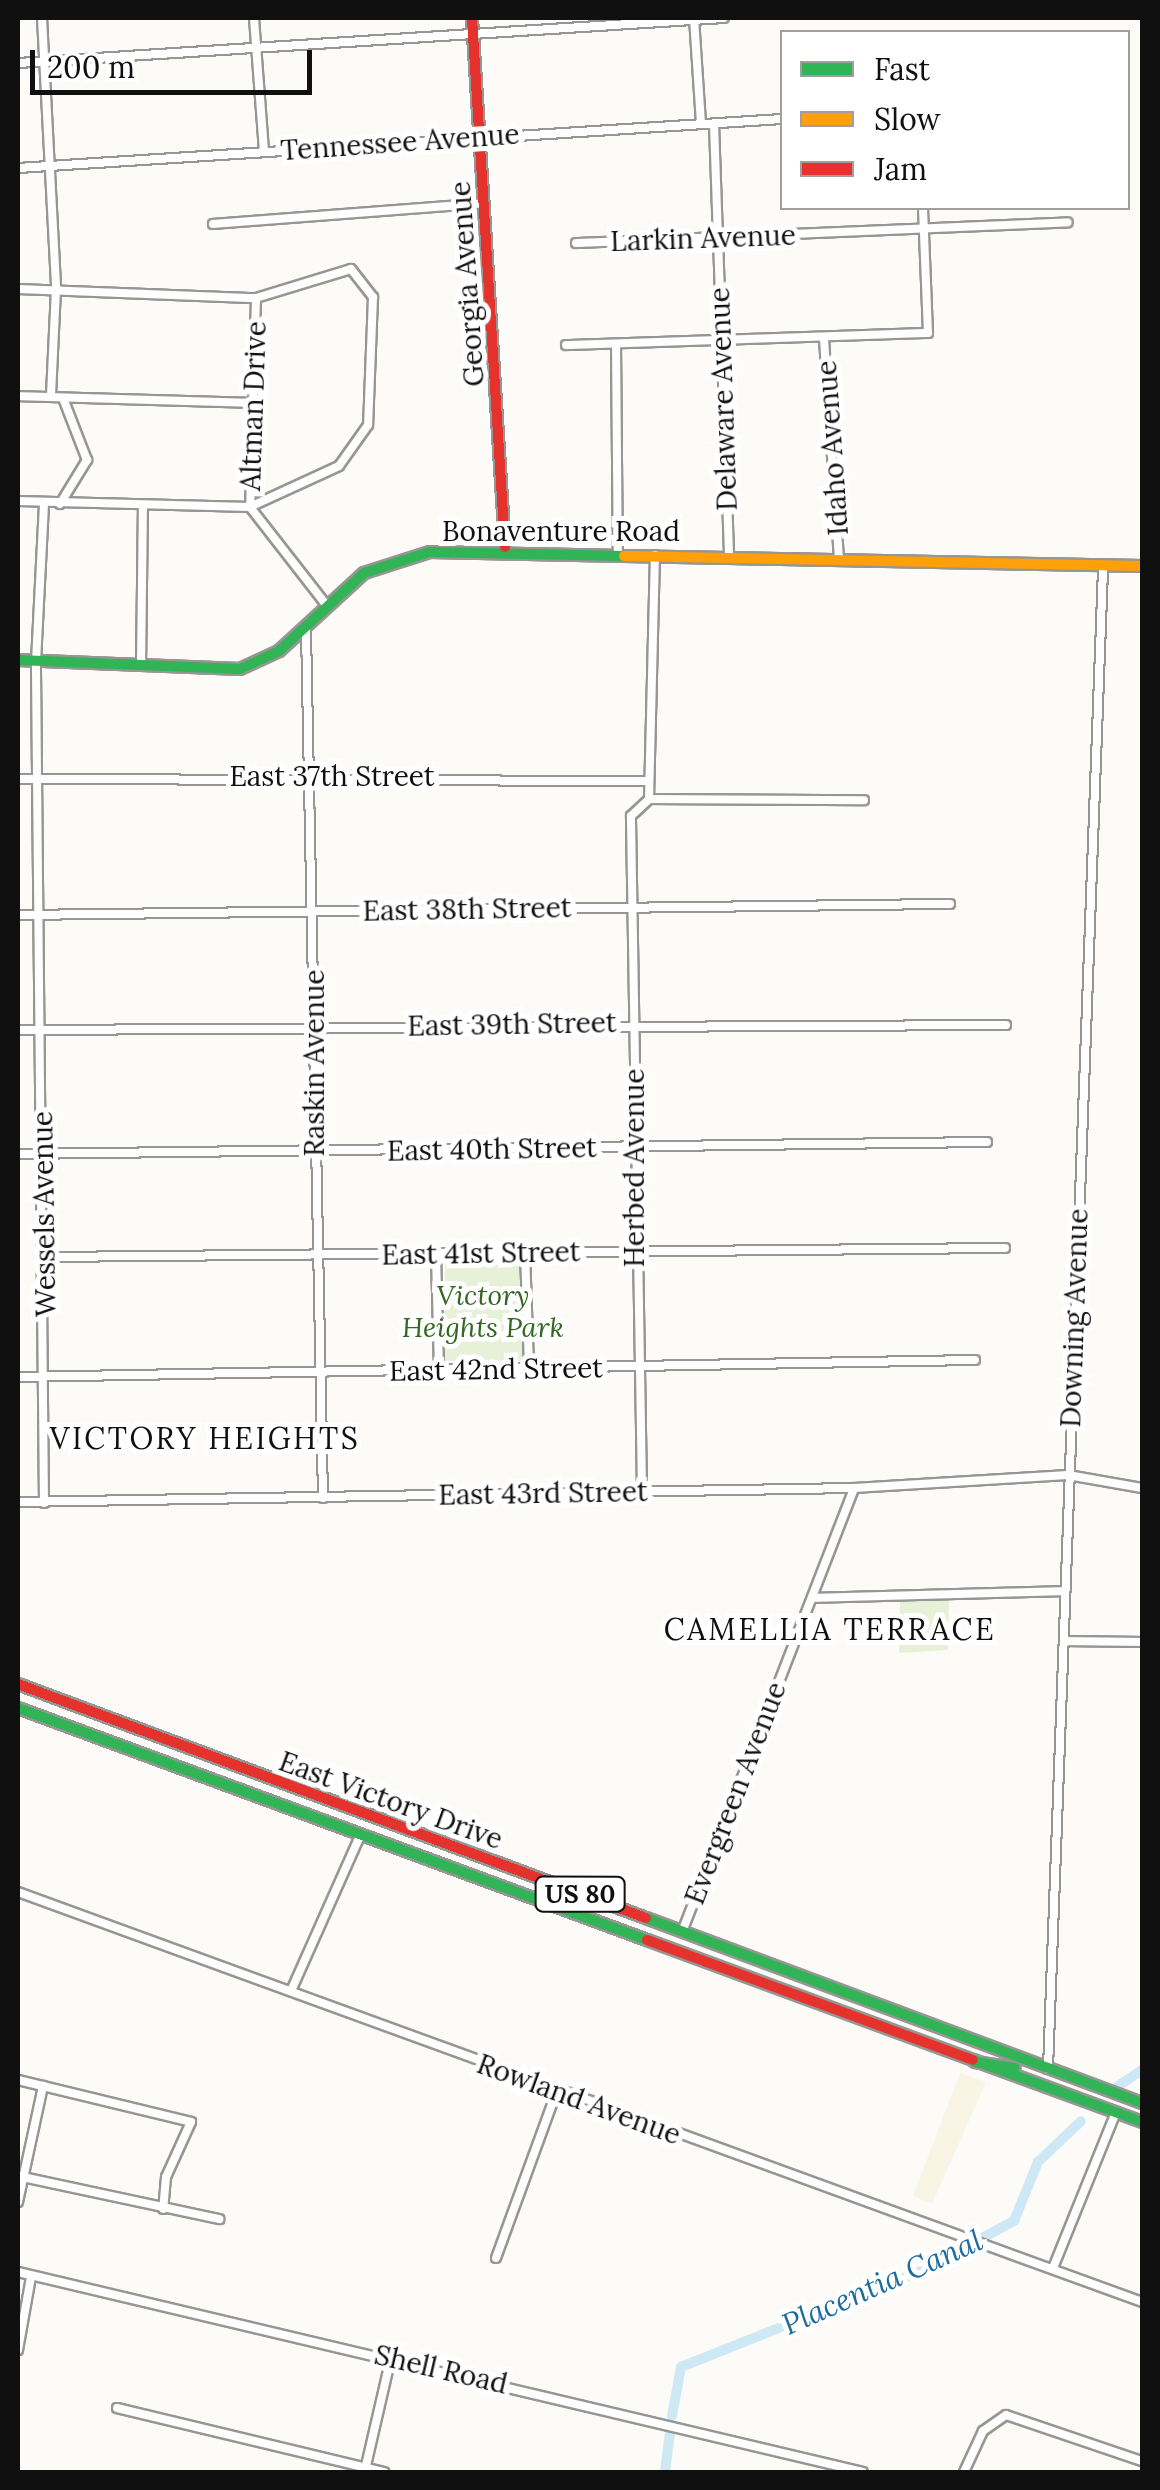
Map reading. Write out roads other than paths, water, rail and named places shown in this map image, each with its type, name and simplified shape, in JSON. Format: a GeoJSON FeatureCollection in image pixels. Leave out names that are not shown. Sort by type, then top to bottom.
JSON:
{"type":"FeatureCollection","features":[{"type":"Feature","properties":{"kind":"main road","name":"Georgia Avenue"},"geometry":{"type":"LineString","coordinates":[[472,18],[506,547]]}},
{"type":"Feature","properties":{"kind":"main road","name":"Bonaventure Road"},"geometry":{"type":"LineString","coordinates":[[18,660],[142,669],[240,669],[306,629],[364,573],[410,554],[506,547],[618,554],[1142,566]]}},
{"type":"Feature","properties":{"kind":"main road","name":"East Victory Drive"},"geometry":{"type":"LineString","coordinates":[[18,1684],[1142,2103]]}},
{"type":"Feature","properties":{"kind":"main road","name":"East Victory Drive"},"geometry":{"type":"LineString","coordinates":[[18,1708],[497,1881],[971,2062],[1142,2122]]}},
{"type":"Feature","properties":{"kind":"main road"},"geometry":{"type":"LineString","coordinates":[[497,1881],[503,1865]]}},
{"type":"Feature","properties":{"kind":"main road"},"geometry":{"type":"LineString","coordinates":[[765,1984],[773,1966]]}},
{"type":"Feature","properties":{"kind":"main road"},"geometry":{"type":"LineString","coordinates":[[971,2062],[1039,2076],[1048,2069]]}},
{"type":"Feature","properties":{"kind":"street"},"geometry":{"type":"LineString","coordinates":[[42,18],[56,289],[50,396]]}},
{"type":"Feature","properties":{"kind":"street"},"geometry":{"type":"LineString","coordinates":[[254,18],[264,150]]}},
{"type":"Feature","properties":{"kind":"street"},"geometry":{"type":"LineString","coordinates":[[18,64],[256,45],[724,18]]}},
{"type":"Feature","properties":{"kind":"street"},"geometry":{"type":"LineString","coordinates":[[695,19],[700,124]]}},
{"type":"Feature","properties":{"kind":"street","name":"Tennessee Avenue"},"geometry":{"type":"LineString","coordinates":[[18,168],[780,119]]}},
{"type":"Feature","properties":{"kind":"street","name":"Delaware Avenue"},"geometry":{"type":"LineString","coordinates":[[714,124],[729,554]]}},
{"type":"Feature","properties":{"kind":"street"},"geometry":{"type":"LineString","coordinates":[[213,224],[484,203]]}},
{"type":"Feature","properties":{"kind":"street"},"geometry":{"type":"LineString","coordinates":[[566,345],[928,333],[923,210]]}},
{"type":"Feature","properties":{"kind":"street","name":"Larkin Avenue"},"geometry":{"type":"LineString","coordinates":[[576,243],[1068,222]]}},
{"type":"Feature","properties":{"kind":"street"},"geometry":{"type":"LineString","coordinates":[[18,289],[256,298],[351,269],[363,278],[373,297],[370,396],[357,451],[250,506],[44,505],[20,500]]}},
{"type":"Feature","properties":{"kind":"street","name":"Altman Drive"},"geometry":{"type":"LineString","coordinates":[[256,298],[250,506],[327,606]]}},
{"type":"Feature","properties":{"kind":"street","name":"Idaho Avenue"},"geometry":{"type":"LineString","coordinates":[[824,339],[839,558]]}},
{"type":"Feature","properties":{"kind":"street"},"geometry":{"type":"LineString","coordinates":[[616,344],[618,554]]}},
{"type":"Feature","properties":{"kind":"street"},"geometry":{"type":"LineString","coordinates":[[21,399],[50,396],[252,403]]}},
{"type":"Feature","properties":{"kind":"street"},"geometry":{"type":"LineString","coordinates":[[60,504],[88,460],[63,398]]}},
{"type":"Feature","properties":{"kind":"street","name":"Wessels Avenue"},"geometry":{"type":"LineString","coordinates":[[44,505],[36,662],[46,1257],[44,1503]]}},
{"type":"Feature","properties":{"kind":"street"},"geometry":{"type":"LineString","coordinates":[[142,669],[143,505]]}},
{"type":"Feature","properties":{"kind":"street"},"geometry":{"type":"LineString","coordinates":[[655,555],[646,781],[649,799],[864,800]]}},
{"type":"Feature","properties":{"kind":"street","name":"Downing Avenue"},"geometry":{"type":"LineString","coordinates":[[1048,2069],[1102,566]]}},
{"type":"Feature","properties":{"kind":"street","name":"Raskin Avenue"},"geometry":{"type":"LineString","coordinates":[[306,629],[316,1028],[313,1150],[323,1498]]}},
{"type":"Feature","properties":{"kind":"street","name":"East 37th Street"},"geometry":{"type":"LineString","coordinates":[[18,780],[308,776],[646,781]]}},
{"type":"Feature","properties":{"kind":"street","name":"Herbed Avenue"},"geometry":{"type":"LineString","coordinates":[[642,1490],[636,1366],[630,816],[649,799]]}},
{"type":"Feature","properties":{"kind":"street","name":"East 38th Street"},"geometry":{"type":"LineString","coordinates":[[18,915],[917,899],[950,904]]}},
{"type":"Feature","properties":{"kind":"street","name":"East 39th Street"},"geometry":{"type":"LineString","coordinates":[[18,1030],[633,1023],[1006,1025]]}},
{"type":"Feature","properties":{"kind":"street","name":"East 40th Street"},"geometry":{"type":"LineString","coordinates":[[18,1154],[987,1142]]}},
{"type":"Feature","properties":{"kind":"street","name":"East 41st Street"},"geometry":{"type":"LineString","coordinates":[[46,1257],[1005,1248]]}},
{"type":"Feature","properties":{"kind":"street"},"geometry":{"type":"LineString","coordinates":[[525,1252],[529,1369]]}},
{"type":"Feature","properties":{"kind":"street"},"geometry":{"type":"LineString","coordinates":[[436,1254],[438,1370]]}},
{"type":"Feature","properties":{"kind":"street","name":"East 42nd Street"},"geometry":{"type":"LineString","coordinates":[[18,1377],[975,1360]]}},
{"type":"Feature","properties":{"kind":"street","name":"East 43rd Street"},"geometry":{"type":"LineString","coordinates":[[18,1502],[854,1488],[1068,1475],[1142,1488]]}},
{"type":"Feature","properties":{"kind":"street","name":"Evergreen Avenue"},"geometry":{"type":"LineString","coordinates":[[682,1932],[854,1488]]}},
{"type":"Feature","properties":{"kind":"street"},"geometry":{"type":"LineString","coordinates":[[812,1598],[1064,1590]]}},
{"type":"Feature","properties":{"kind":"street"},"geometry":{"type":"LineString","coordinates":[[1065,1641],[1142,1642]]}},
{"type":"Feature","properties":{"kind":"street"},"geometry":{"type":"LineString","coordinates":[[291,1991],[361,1834]]}},
{"type":"Feature","properties":{"kind":"street","name":"Rowland Avenue"},"geometry":{"type":"LineString","coordinates":[[18,1892],[1142,2302]]}},
{"type":"Feature","properties":{"kind":"street"},"geometry":{"type":"LineString","coordinates":[[18,2080],[191,2122],[166,2176],[163,2209]]}},
{"type":"Feature","properties":{"kind":"street"},"geometry":{"type":"LineString","coordinates":[[18,2202],[20,2177],[43,2086]]}},
{"type":"Feature","properties":{"kind":"street"},"geometry":{"type":"LineString","coordinates":[[496,2258],[557,2090]]}},
{"type":"Feature","properties":{"kind":"street"},"geometry":{"type":"LineString","coordinates":[[1052,2268],[1116,2112]]}},
{"type":"Feature","properties":{"kind":"street"},"geometry":{"type":"LineString","coordinates":[[20,2177],[219,2220]]}},
{"type":"Feature","properties":{"kind":"street","name":"Shell Road"},"geometry":{"type":"LineString","coordinates":[[18,2272],[392,2357],[863,2472]]}},
{"type":"Feature","properties":{"kind":"street"},"geometry":{"type":"LineString","coordinates":[[18,2350],[31,2277]]}},
{"type":"Feature","properties":{"kind":"street"},"geometry":{"type":"LineString","coordinates":[[365,2470],[392,2357]]}},
{"type":"Feature","properties":{"kind":"street"},"geometry":{"type":"LineString","coordinates":[[117,2408],[384,2472]]}},
{"type":"Feature","properties":{"kind":"street"},"geometry":{"type":"LineString","coordinates":[[964,2472],[983,2430],[1006,2415],[1142,2461]]}},
{"type":"Feature","properties":{"kind":"waterway","name":"Placentia Canal"},"geometry":{"type":"LineString","coordinates":[[1118,2086],[1142,2070]]}},
{"type":"Feature","properties":{"kind":"waterway","name":"Placentia Canal"},"geometry":{"type":"LineString","coordinates":[[672,2416],[681,2367],[921,2271],[1014,2221],[1038,2162],[1081,2121]]}},
{"type":"Feature","properties":{"kind":"waterway","name":"Placentia Canal"},"geometry":{"type":"LineString","coordinates":[[665,2472],[670,2432]]}},
{"type":"Feature","properties":{"kind":"district","name":"VICTORY HEIGHTS"},"geometry":{"type":"Point","coordinates":[205,1438]}},
{"type":"Feature","properties":{"kind":"district","name":"CAMELLIA TERRACE"},"geometry":{"type":"Point","coordinates":[830,1629]}},
{"type":"Feature","properties":{"kind":"park label","name":"Victory Heights Park"},"geometry":{"type":"Point","coordinates":[483,1311]}}]}
